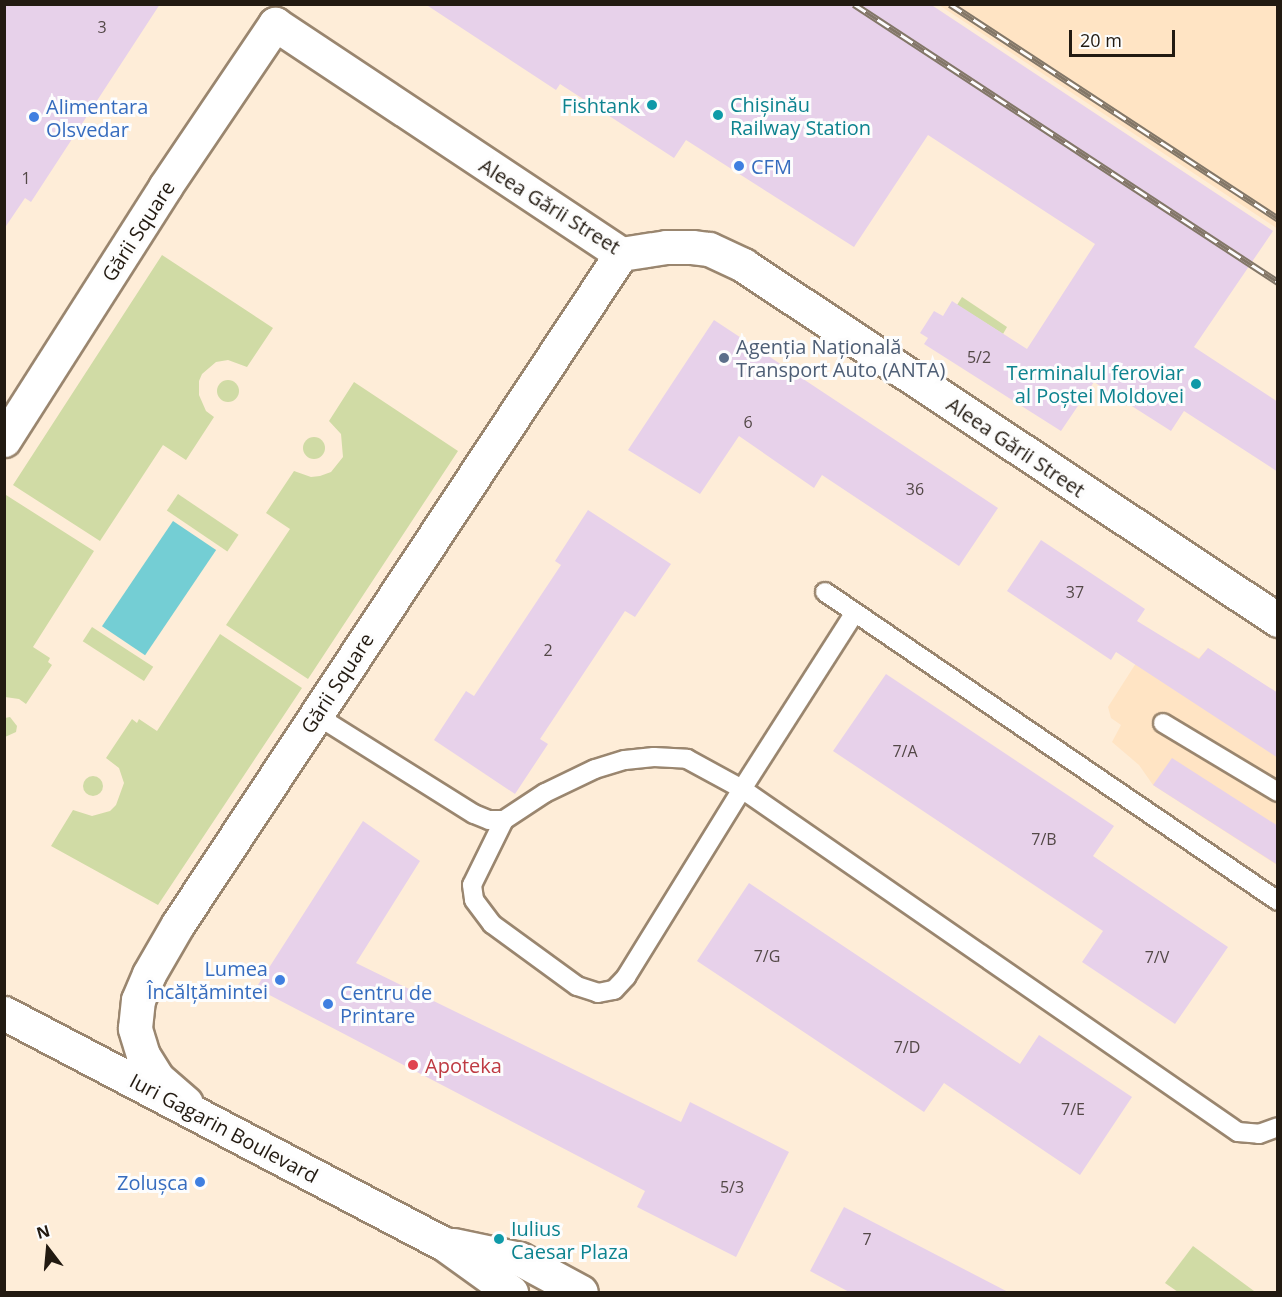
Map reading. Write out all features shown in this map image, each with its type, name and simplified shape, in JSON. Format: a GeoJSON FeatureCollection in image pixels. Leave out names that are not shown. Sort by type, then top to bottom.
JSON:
{"type":"FeatureCollection","features":[{"type":"Feature","properties":{"kind":"street","name":"Aleea Gării Street"},"geometry":{"type":"LineString","coordinates":[[273,14],[621,254],[692,247],[709,249],[743,265],[1278,620]]}},
{"type":"Feature","properties":{"kind":"street","name":"Gării Square"},"geometry":{"type":"LineString","coordinates":[[4,440],[273,14]]}},
{"type":"Feature","properties":{"kind":"street","name":"Gării Square"},"geometry":{"type":"LineString","coordinates":[[199,1114],[158,1079],[143,1055],[135,1028],[138,1000],[149,974],[178,924],[621,254]]}},
{"type":"Feature","properties":{"kind":"street","name":"Iuri Gagarin Boulevard"},"geometry":{"type":"LineString","coordinates":[[4,1013],[443,1243],[511,1293]]}},
{"type":"Feature","properties":{"kind":"street","name":"Iuri Gagarin Boulevard"},"geometry":{"type":"LineString","coordinates":[[443,1243],[520,1259],[581,1293]]}},
{"type":"Feature","properties":{"kind":"lane"},"geometry":{"type":"LineString","coordinates":[[825,592],[854,614],[1278,901]]}},
{"type":"Feature","properties":{"kind":"lane"},"geometry":{"type":"LineString","coordinates":[[854,614],[741,789],[626,977],[615,990],[598,993],[577,986],[492,924],[474,900],[472,885],[504,820],[545,793],[595,769],[644,758],[687,759],[741,789],[1238,1132],[1259,1134],[1278,1127]]}},
{"type":"Feature","properties":{"kind":"lane"},"geometry":{"type":"LineString","coordinates":[[316,715],[474,814],[489,820],[504,820]]}},
{"type":"Feature","properties":{"kind":"lane"},"geometry":{"type":"LineString","coordinates":[[1163,723],[1278,792]]}},
{"type":"Feature","properties":{"kind":"shaded area"},"geometry":{"type":"Polygon","coordinates":[[[939,5],[1277,5],[1277,229],[1275,227],[939,5]]]}},
{"type":"Feature","properties":{"kind":"shaded area"},"geometry":{"type":"Polygon","coordinates":[[[1182,648],[1199,658],[1208,648],[1277,693],[1277,865],[1153,785],[1139,765],[1112,742],[1121,725],[1111,718],[1108,707],[1138,660],[1174,660],[1182,648]]]}},
{"type":"Feature","properties":{"kind":"green space"},"geometry":{"type":"Polygon","coordinates":[[[162,255],[273,328],[247,367],[228,360],[216,362],[202,374],[199,381],[199,395],[206,411],[214,417],[186,460],[163,445],[100,541],[13,485],[162,255]]]}},
{"type":"Feature","properties":{"kind":"green space"},"geometry":{"type":"Polygon","coordinates":[[[962,297],[1007,327],[1003,334],[957,305],[962,297]]]}},
{"type":"Feature","properties":{"kind":"green space"},"geometry":{"type":"Polygon","coordinates":[[[228,380],[236,383],[239,391],[236,399],[228,402],[220,399],[217,391],[220,383],[228,380]]]}},
{"type":"Feature","properties":{"kind":"green space"},"geometry":{"type":"Polygon","coordinates":[[[354,382],[458,451],[308,679],[226,625],[290,529],[266,513],[294,471],[311,477],[320,476],[331,472],[343,457],[341,434],[329,421],[354,382]]]}},
{"type":"Feature","properties":{"kind":"green space"},"geometry":{"type":"Polygon","coordinates":[[[314,437],[322,440],[325,448],[322,456],[314,459],[306,456],[303,448],[306,440],[314,437]]]}},
{"type":"Feature","properties":{"kind":"green space"},"geometry":{"type":"Polygon","coordinates":[[[178,494],[239,535],[227,551],[167,511],[178,494]]]}},
{"type":"Feature","properties":{"kind":"green space"},"geometry":{"type":"Polygon","coordinates":[[[6,495],[94,551],[33,647],[50,658],[48,662],[52,665],[26,704],[19,699],[5,697],[6,495]]]}},
{"type":"Feature","properties":{"kind":"green space"},"geometry":{"type":"Polygon","coordinates":[[[92,627],[153,667],[144,681],[83,641],[92,627]]]}},
{"type":"Feature","properties":{"kind":"green space"},"geometry":{"type":"Polygon","coordinates":[[[220,634],[302,688],[158,905],[51,846],[73,810],[92,816],[110,811],[116,805],[124,783],[119,768],[106,758],[132,719],[137,723],[139,719],[157,731],[220,634]]]}},
{"type":"Feature","properties":{"kind":"green space"},"geometry":{"type":"Polygon","coordinates":[[[10,717],[17,726],[16,732],[5,737],[5,718],[10,717]]]}},
{"type":"Feature","properties":{"kind":"green space"},"geometry":{"type":"Polygon","coordinates":[[[93,776],[100,779],[103,786],[100,793],[93,796],[86,793],[83,786],[86,779],[93,776]]]}},
{"type":"Feature","properties":{"kind":"green space"},"geometry":{"type":"Polygon","coordinates":[[[1193,1246],[1254,1291],[1178,1292],[1165,1283],[1193,1246]]]}},
{"type":"Feature","properties":{"kind":"water"},"geometry":{"type":"Polygon","coordinates":[[[173,521],[216,550],[145,655],[102,626],[173,521]]]}},
{"type":"Feature","properties":{"kind":"building"},"geometry":{"type":"Polygon","coordinates":[[[4,4],[160,4],[31,202],[25,198],[4,229],[4,4]]]}},
{"type":"Feature","properties":{"kind":"building"},"geometry":{"type":"Polygon","coordinates":[[[425,4],[930,4],[1273,231],[1194,347],[1278,402],[1278,472],[1184,411],[1171,431],[1094,382],[1061,431],[924,344],[928,338],[920,333],[934,311],[943,316],[952,301],[1027,349],[1095,244],[928,135],[854,247],[686,140],[674,158],[560,84],[556,90],[425,4]]]}},
{"type":"Feature","properties":{"kind":"building"},"geometry":{"type":"Polygon","coordinates":[[[714,320],[998,508],[959,566],[822,475],[814,488],[739,436],[700,494],[628,450],[714,320]]]}},
{"type":"Feature","properties":{"kind":"building"},"geometry":{"type":"Polygon","coordinates":[[[588,510],[671,564],[635,617],[625,611],[540,739],[548,744],[515,794],[434,740],[466,691],[474,696],[561,565],[555,561],[588,510]]]}},
{"type":"Feature","properties":{"kind":"building"},"geometry":{"type":"Polygon","coordinates":[[[1041,540],[1145,609],[1137,621],[1199,659],[1208,648],[1278,693],[1278,758],[1116,652],[1111,660],[1007,591],[1041,540]]]}},
{"type":"Feature","properties":{"kind":"building"},"geometry":{"type":"Polygon","coordinates":[[[886,674],[1114,826],[1093,856],[1228,947],[1175,1024],[1082,962],[1103,931],[833,751],[886,674]]]}},
{"type":"Feature","properties":{"kind":"building"},"geometry":{"type":"Polygon","coordinates":[[[1172,758],[1278,826],[1278,865],[1153,785],[1172,758]]]}},
{"type":"Feature","properties":{"kind":"building"},"geometry":{"type":"Polygon","coordinates":[[[363,821],[420,861],[356,963],[681,1122],[690,1102],[789,1152],[736,1257],[637,1207],[645,1191],[256,988],[363,821]]]}},
{"type":"Feature","properties":{"kind":"building"},"geometry":{"type":"Polygon","coordinates":[[[749,883],[1020,1064],[1039,1035],[1132,1097],[1080,1175],[944,1083],[924,1112],[697,961],[749,883]]]}},
{"type":"Feature","properties":{"kind":"building"},"geometry":{"type":"Polygon","coordinates":[[[844,1207],[1010,1293],[851,1293],[810,1271],[844,1207]]]}},
{"type":"Feature","properties":{"kind":"railway"},"geometry":{"type":"LineString","coordinates":[[854,4],[1278,282]]}},
{"type":"Feature","properties":{"kind":"railway"},"geometry":{"type":"LineString","coordinates":[[950,4],[1278,219]]}},
{"type":"Feature","properties":{"kind":"place","name":"Fishtank"},"geometry":{"type":"Point","coordinates":[652,105]}},
{"type":"Feature","properties":{"kind":"place","name":"Chișinău Railway Station"},"geometry":{"type":"Point","coordinates":[718,115]}},
{"type":"Feature","properties":{"kind":"place","name":"Alimentara Olsvedar"},"geometry":{"type":"Point","coordinates":[34,117]}},
{"type":"Feature","properties":{"kind":"place","name":"CFM"},"geometry":{"type":"Point","coordinates":[739,166]}},
{"type":"Feature","properties":{"kind":"place","name":"Agenția Națională Transport Auto (ANTA)"},"geometry":{"type":"Point","coordinates":[724,358]}},
{"type":"Feature","properties":{"kind":"place","name":"Terminalul feroviar al Poștei Moldovei"},"geometry":{"type":"Point","coordinates":[1196,384]}},
{"type":"Feature","properties":{"kind":"place","name":"Lumea Încălțămintei"},"geometry":{"type":"Point","coordinates":[280,980]}},
{"type":"Feature","properties":{"kind":"place","name":"Centru de Printare"},"geometry":{"type":"Point","coordinates":[328,1004]}},
{"type":"Feature","properties":{"kind":"place","name":"Apoteka"},"geometry":{"type":"Point","coordinates":[413,1065]}},
{"type":"Feature","properties":{"kind":"place","name":"Zolușca"},"geometry":{"type":"Point","coordinates":[200,1182]}},
{"type":"Feature","properties":{"kind":"place","name":"Iulius Caesar Plaza"},"geometry":{"type":"Point","coordinates":[499,1239]}}]}
